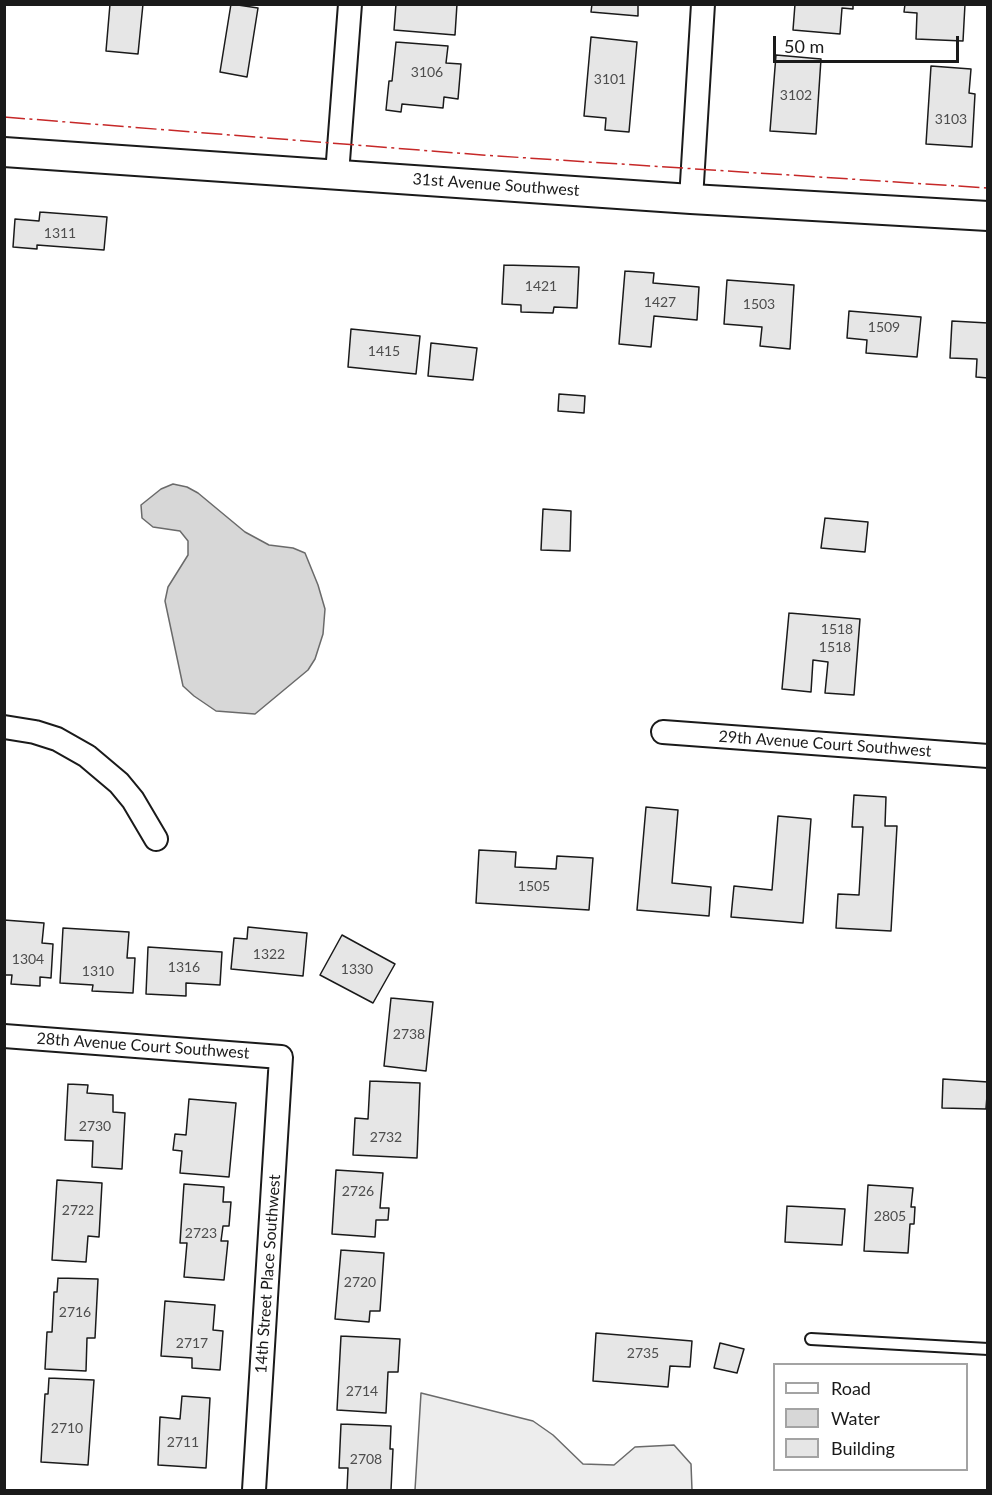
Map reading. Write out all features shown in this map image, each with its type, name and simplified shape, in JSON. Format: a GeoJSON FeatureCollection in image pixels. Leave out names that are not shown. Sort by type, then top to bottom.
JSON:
{"type":"FeatureCollection","features":[{"type":"Feature","properties":{"kind":"street"},"geometry":{"type":"LineString","coordinates":[[337,174],[350,4]]}},
{"type":"Feature","properties":{"kind":"street"},"geometry":{"type":"LineString","coordinates":[[691,199],[703,4]]}},
{"type":"Feature","properties":{"kind":"street","name":"31st Avenue Southwest"},"geometry":{"type":"LineString","coordinates":[[4,152],[691,199],[987,216]]}},
{"type":"Feature","properties":{"kind":"street"},"geometry":{"type":"LineString","coordinates":[[4,727],[35,732],[57,739],[87,756],[111,776],[133,800],[156,838]]}},
{"type":"Feature","properties":{"kind":"street","name":"29th Avenue Court Southwest"},"geometry":{"type":"LineString","coordinates":[[663,732],[987,756]]}},
{"type":"Feature","properties":{"kind":"street","name":"28th Avenue Court Southwest"},"geometry":{"type":"LineString","coordinates":[[4,1036],[281,1057]]}},
{"type":"Feature","properties":{"kind":"street","name":"14th Street Place Southwest"},"geometry":{"type":"LineString","coordinates":[[254,1491],[281,1057]]}},
{"type":"Feature","properties":{"kind":"lane"},"geometry":{"type":"LineString","coordinates":[[811,1339],[987,1349]]}},
{"type":"Feature","properties":{"kind":"shaded area"},"geometry":{"type":"Polygon","coordinates":[[[421,1393],[533,1421],[553,1435],[583,1464],[614,1465],[635,1447],[674,1445],[691,1464],[692,1490],[415,1490],[421,1393]]]}},
{"type":"Feature","properties":{"kind":"water"},"geometry":{"type":"Polygon","coordinates":[[[173,484],[187,487],[198,493],[245,532],[269,545],[293,548],[305,553],[318,585],[325,609],[323,634],[315,659],[308,670],[255,714],[216,711],[183,686],[165,601],[168,587],[188,555],[188,541],[180,531],[153,527],[142,518],[141,505],[161,489],[173,484]]]}},
{"type":"Feature","properties":{"kind":"building"},"geometry":{"type":"Polygon","coordinates":[[[110,4],[143,4],[138,54],[106,51],[110,4]]]}},
{"type":"Feature","properties":{"kind":"building"},"geometry":{"type":"Polygon","coordinates":[[[231,4],[258,8],[247,77],[220,72],[231,4]]]}},
{"type":"Feature","properties":{"kind":"building"},"geometry":{"type":"Polygon","coordinates":[[[396,4],[457,4],[455,35],[394,30],[396,4]]]}},
{"type":"Feature","properties":{"kind":"building"},"geometry":{"type":"Polygon","coordinates":[[[592,4],[638,4],[638,16],[591,12],[592,4]]]}},
{"type":"Feature","properties":{"kind":"building"},"geometry":{"type":"Polygon","coordinates":[[[795,4],[853,4],[853,9],[842,8],[840,34],[793,30],[795,4]]]}},
{"type":"Feature","properties":{"kind":"building"},"geometry":{"type":"Polygon","coordinates":[[[905,4],[965,4],[963,41],[916,39],[917,13],[904,12],[905,4]]]}},
{"type":"Feature","properties":{"kind":"building"},"geometry":{"type":"Polygon","coordinates":[[[591,37],[637,42],[629,132],[605,130],[606,118],[584,116],[591,37]]]}},
{"type":"Feature","properties":{"kind":"building"},"geometry":{"type":"Polygon","coordinates":[[[396,42],[448,46],[446,63],[461,64],[458,99],[444,97],[443,108],[402,104],[401,112],[386,110],[396,42]]]}},
{"type":"Feature","properties":{"kind":"building"},"geometry":{"type":"Polygon","coordinates":[[[776,55],[821,59],[816,134],[770,131],[776,55]]]}},
{"type":"Feature","properties":{"kind":"building"},"geometry":{"type":"Polygon","coordinates":[[[931,66],[971,69],[969,93],[975,94],[972,147],[926,144],[931,66]]]}},
{"type":"Feature","properties":{"kind":"building"},"geometry":{"type":"Polygon","coordinates":[[[40,212],[107,217],[104,250],[37,245],[37,249],[13,247],[15,219],[39,221],[40,212]]]}},
{"type":"Feature","properties":{"kind":"building"},"geometry":{"type":"Polygon","coordinates":[[[504,265],[579,267],[577,308],[554,307],[553,313],[521,312],[521,305],[502,304],[504,265]]]}},
{"type":"Feature","properties":{"kind":"building"},"geometry":{"type":"Polygon","coordinates":[[[625,271],[654,273],[653,283],[699,287],[697,320],[654,316],[651,347],[619,344],[625,271]]]}},
{"type":"Feature","properties":{"kind":"building"},"geometry":{"type":"Polygon","coordinates":[[[727,280],[794,285],[790,349],[760,346],[762,327],[724,324],[727,280]]]}},
{"type":"Feature","properties":{"kind":"building"},"geometry":{"type":"Polygon","coordinates":[[[849,311],[921,317],[917,357],[866,353],[867,340],[847,338],[849,311]]]}},
{"type":"Feature","properties":{"kind":"building"},"geometry":{"type":"Polygon","coordinates":[[[952,321],[988,323],[988,378],[976,377],[977,359],[950,358],[952,321]]]}},
{"type":"Feature","properties":{"kind":"building"},"geometry":{"type":"Polygon","coordinates":[[[351,329],[420,336],[416,374],[348,367],[351,329]]]}},
{"type":"Feature","properties":{"kind":"building"},"geometry":{"type":"Polygon","coordinates":[[[431,343],[477,348],[473,380],[428,376],[431,343]]]}},
{"type":"Feature","properties":{"kind":"building"},"geometry":{"type":"Polygon","coordinates":[[[559,394],[585,396],[584,413],[558,411],[559,394]]]}},
{"type":"Feature","properties":{"kind":"building"},"geometry":{"type":"Polygon","coordinates":[[[543,509],[571,511],[570,551],[541,550],[543,509]]]}},
{"type":"Feature","properties":{"kind":"building"},"geometry":{"type":"Polygon","coordinates":[[[825,518],[868,522],[865,552],[821,548],[825,518]]]}},
{"type":"Feature","properties":{"kind":"building"},"geometry":{"type":"Polygon","coordinates":[[[789,613],[860,619],[854,695],[825,693],[828,662],[813,660],[811,692],[782,689],[789,613]]]}},
{"type":"Feature","properties":{"kind":"building"},"geometry":{"type":"Polygon","coordinates":[[[854,795],[886,797],[885,826],[897,826],[891,931],[836,928],[838,894],[859,895],[863,827],[852,827],[854,795]]]}},
{"type":"Feature","properties":{"kind":"building"},"geometry":{"type":"Polygon","coordinates":[[[646,807],[678,810],[672,883],[711,887],[709,916],[637,910],[646,807]]]}},
{"type":"Feature","properties":{"kind":"building"},"geometry":{"type":"Polygon","coordinates":[[[778,816],[811,819],[803,923],[731,917],[734,886],[772,890],[778,816]]]}},
{"type":"Feature","properties":{"kind":"building"},"geometry":{"type":"Polygon","coordinates":[[[479,850],[516,852],[515,867],[556,869],[557,856],[593,858],[589,910],[476,903],[479,850]]]}},
{"type":"Feature","properties":{"kind":"building"},"geometry":{"type":"Polygon","coordinates":[[[4,920],[44,923],[42,943],[53,944],[51,978],[40,977],[40,986],[11,984],[12,975],[4,975],[4,920]]]}},
{"type":"Feature","properties":{"kind":"building"},"geometry":{"type":"Polygon","coordinates":[[[248,927],[307,933],[303,976],[231,969],[234,938],[247,939],[248,927]]]}},
{"type":"Feature","properties":{"kind":"building"},"geometry":{"type":"Polygon","coordinates":[[[63,928],[129,932],[127,958],[135,958],[133,993],[92,991],[93,985],[60,983],[63,928]]]}},
{"type":"Feature","properties":{"kind":"building"},"geometry":{"type":"Polygon","coordinates":[[[342,935],[395,964],[373,1003],[320,975],[342,935]]]}},
{"type":"Feature","properties":{"kind":"building"},"geometry":{"type":"Polygon","coordinates":[[[148,947],[222,952],[220,985],[186,983],[186,996],[146,994],[148,947]]]}},
{"type":"Feature","properties":{"kind":"building"},"geometry":{"type":"Polygon","coordinates":[[[391,998],[433,1002],[426,1071],[384,1066],[391,998]]]}},
{"type":"Feature","properties":{"kind":"building"},"geometry":{"type":"Polygon","coordinates":[[[943,1079],[988,1082],[986,1109],[942,1108],[943,1079]]]}},
{"type":"Feature","properties":{"kind":"building"},"geometry":{"type":"Polygon","coordinates":[[[370,1081],[420,1083],[417,1158],[353,1155],[355,1118],[368,1119],[370,1081]]]}},
{"type":"Feature","properties":{"kind":"building"},"geometry":{"type":"Polygon","coordinates":[[[68,1084],[88,1085],[87,1093],[113,1095],[113,1112],[125,1113],[122,1169],[92,1167],[93,1141],[65,1140],[68,1084]]]}},
{"type":"Feature","properties":{"kind":"building"},"geometry":{"type":"Polygon","coordinates":[[[189,1099],[236,1103],[229,1177],[180,1173],[182,1151],[173,1150],[175,1134],[186,1135],[189,1099]]]}},
{"type":"Feature","properties":{"kind":"building"},"geometry":{"type":"Polygon","coordinates":[[[336,1170],[383,1173],[380,1208],[389,1208],[388,1220],[376,1220],[375,1237],[332,1234],[336,1170]]]}},
{"type":"Feature","properties":{"kind":"building"},"geometry":{"type":"Polygon","coordinates":[[[57,1180],[102,1183],[99,1237],[88,1236],[86,1262],[52,1260],[57,1180]]]}},
{"type":"Feature","properties":{"kind":"building"},"geometry":{"type":"Polygon","coordinates":[[[184,1184],[224,1187],[223,1202],[231,1202],[229,1226],[223,1226],[221,1241],[228,1241],[224,1280],[184,1277],[187,1243],[180,1243],[184,1184]]]}},
{"type":"Feature","properties":{"kind":"building"},"geometry":{"type":"Polygon","coordinates":[[[868,1185],[913,1188],[911,1207],[915,1207],[914,1224],[910,1224],[908,1253],[864,1251],[868,1185]]]}},
{"type":"Feature","properties":{"kind":"building"},"geometry":{"type":"Polygon","coordinates":[[[787,1206],[845,1209],[842,1245],[785,1242],[787,1206]]]}},
{"type":"Feature","properties":{"kind":"building"},"geometry":{"type":"Polygon","coordinates":[[[341,1250],[384,1253],[380,1311],[370,1311],[369,1322],[335,1319],[341,1250]]]}},
{"type":"Feature","properties":{"kind":"building"},"geometry":{"type":"Polygon","coordinates":[[[58,1278],[98,1279],[95,1338],[87,1338],[86,1371],[45,1369],[47,1332],[52,1332],[54,1292],[57,1292],[58,1278]]]}},
{"type":"Feature","properties":{"kind":"building"},"geometry":{"type":"Polygon","coordinates":[[[165,1301],[215,1305],[213,1330],[223,1331],[220,1370],[192,1368],[192,1358],[161,1356],[165,1301]]]}},
{"type":"Feature","properties":{"kind":"building"},"geometry":{"type":"Polygon","coordinates":[[[596,1333],[692,1341],[690,1367],[670,1366],[668,1387],[593,1381],[596,1333]]]}},
{"type":"Feature","properties":{"kind":"building"},"geometry":{"type":"Polygon","coordinates":[[[341,1336],[400,1339],[398,1372],[388,1372],[386,1413],[337,1410],[341,1336]]]}},
{"type":"Feature","properties":{"kind":"building"},"geometry":{"type":"Polygon","coordinates":[[[720,1343],[744,1349],[737,1373],[714,1368],[720,1343]]]}},
{"type":"Feature","properties":{"kind":"building"},"geometry":{"type":"Polygon","coordinates":[[[49,1378],[94,1380],[88,1465],[41,1462],[45,1394],[48,1394],[49,1378]]]}},
{"type":"Feature","properties":{"kind":"building"},"geometry":{"type":"Polygon","coordinates":[[[182,1396],[210,1398],[206,1468],[158,1465],[160,1417],[180,1419],[182,1396]]]}},
{"type":"Feature","properties":{"kind":"building"},"geometry":{"type":"Polygon","coordinates":[[[341,1424],[391,1426],[390,1449],[393,1449],[391,1490],[347,1490],[348,1468],[339,1468],[341,1424]]]}},
{"type":"Feature","properties":{"kind":"power"},"geometry":{"type":"LineString","coordinates":[[4,117],[482,155],[988,188]]}}]}
